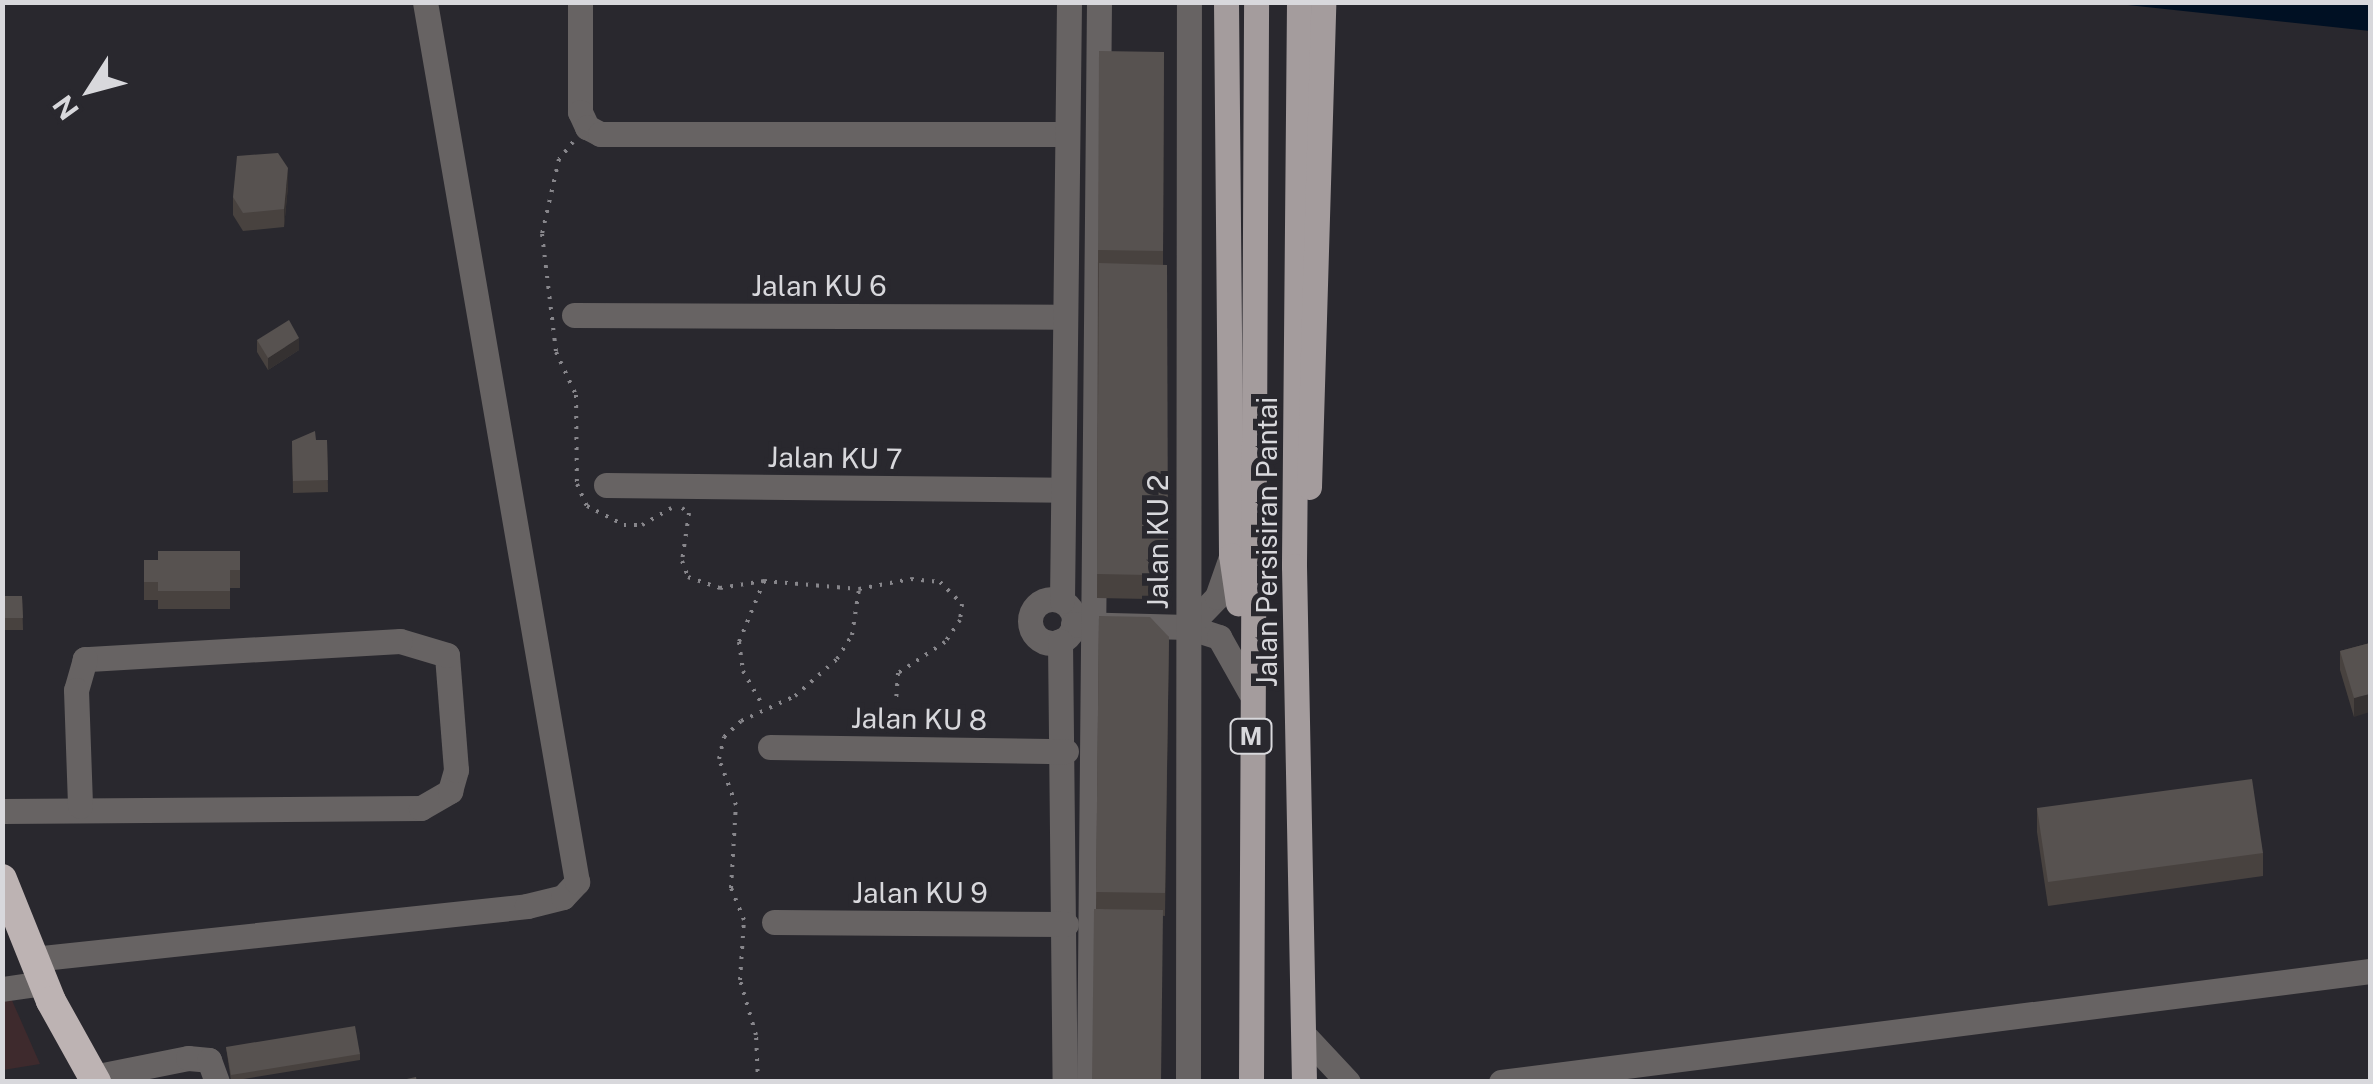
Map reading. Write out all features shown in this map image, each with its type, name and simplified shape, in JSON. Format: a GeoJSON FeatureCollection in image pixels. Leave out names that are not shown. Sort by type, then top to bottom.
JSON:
{"type":"FeatureCollection","features":[{"type":"Feature","properties":{"kind":"highway"},"geometry":{"type":"LineString","coordinates":[[2,880],[11,929],[38,971],[95,1079]]}},
{"type":"Feature","properties":{"kind":"main road"},"geometry":{"type":"LineString","coordinates":[[1226,2],[1232,554],[1250,692]]}},
{"type":"Feature","properties":{"kind":"main road","name":"Jalan Persisiran Pantai"},"geometry":{"type":"LineString","coordinates":[[1251,1082],[1256,2]]}},
{"type":"Feature","properties":{"kind":"main road","name":"Jalan Persisiran Pantai"},"geometry":{"type":"LineString","coordinates":[[1299,2],[1294,566],[1304,1082]]}},
{"type":"Feature","properties":{"kind":"main road"},"geometry":{"type":"LineString","coordinates":[[1294,566],[1315,445],[1323,2]]}},
{"type":"Feature","properties":{"kind":"street"},"geometry":{"type":"LineString","coordinates":[[2,989],[38,971],[527,906],[563,898],[577,882],[425,2]]}},
{"type":"Feature","properties":{"kind":"street"},"geometry":{"type":"LineString","coordinates":[[580,2],[580,112],[586,127],[600,134],[1065,134]]}},
{"type":"Feature","properties":{"kind":"street"},"geometry":{"type":"LineString","coordinates":[[1069,2],[1063,490],[1072,622],[1089,1082]]}},
{"type":"Feature","properties":{"kind":"street"},"geometry":{"type":"LineString","coordinates":[[1065,1082],[1066,751],[1099,2]]}},
{"type":"Feature","properties":{"kind":"street","name":"Jalan KU 2"},"geometry":{"type":"LineString","coordinates":[[1188,1082],[1189,2]]}},
{"type":"Feature","properties":{"kind":"street","name":"Jalan KU 6"},"geometry":{"type":"LineString","coordinates":[[574,314],[1064,317]]}},
{"type":"Feature","properties":{"kind":"street","name":"Jalan KU 7"},"geometry":{"type":"LineString","coordinates":[[606,485],[1063,490]]}},
{"type":"Feature","properties":{"kind":"street"},"geometry":{"type":"LineString","coordinates":[[1188,627],[1227,580],[1232,554]]}},
{"type":"Feature","properties":{"kind":"street"},"geometry":{"type":"LineString","coordinates":[[1072,622],[1188,627],[1219,638],[1250,692]]}},
{"type":"Feature","properties":{"kind":"street"},"geometry":{"type":"LineString","coordinates":[[2,811],[80,806],[421,808],[450,791],[456,770],[447,655],[400,641],[85,660],[76,690],[80,806]]}},
{"type":"Feature","properties":{"kind":"street","name":"Jalan KU 8"},"geometry":{"type":"LineString","coordinates":[[770,746],[1066,751]]}},
{"type":"Feature","properties":{"kind":"street","name":"Jalan KU 9"},"geometry":{"type":"LineString","coordinates":[[774,922],[1066,924]]}},
{"type":"Feature","properties":{"kind":"street"},"geometry":{"type":"LineString","coordinates":[[1501,1082],[2370,971]]}},
{"type":"Feature","properties":{"kind":"street"},"geometry":{"type":"LineString","coordinates":[[1304,1035],[1348,1082]]}},
{"type":"Feature","properties":{"kind":"street"},"geometry":{"type":"LineString","coordinates":[[95,1079],[188,1058],[209,1060],[217,1082]]}},
{"type":"Feature","properties":{"kind":"path"},"geometry":{"type":"LineString","coordinates":[[586,127],[559,159],[542,234],[556,352],[576,395],[577,484],[587,506],[624,525],[642,525],[670,508],[689,513],[682,561],[688,577],[704,587],[764,581],[860,589],[912,579],[940,582],[962,604],[945,642],[898,674],[896,698]]}},
{"type":"Feature","properties":{"kind":"path"},"geometry":{"type":"LineString","coordinates":[[763,706],[744,671],[738,642],[764,581]]}},
{"type":"Feature","properties":{"kind":"path"},"geometry":{"type":"LineString","coordinates":[[758,1082],[756,1035],[740,980],[744,920],[730,888],[736,805],[719,758],[724,737],[763,706],[795,696],[836,659],[852,634],[860,589]]}},
{"type":"Feature","properties":{"kind":"shaded area"},"geometry":{"type":"Polygon","coordinates":[[[3,980],[40,1064],[3,1070],[3,980]]]}},
{"type":"Feature","properties":{"kind":"water"},"geometry":{"type":"Polygon","coordinates":[[[2109,3],[2370,3],[2370,31],[2109,3]]]}},
{"type":"Feature","properties":{"kind":"building"},"geometry":{"type":"Polygon","coordinates":[[[1099,51],[1164,52],[1163,251],[1098,250],[1099,51]]]}},
{"type":"Feature","properties":{"kind":"building"},"geometry":{"type":"Polygon","coordinates":[[[278,153],[288,168],[284,209],[243,213],[233,197],[237,156],[278,153]]]}},
{"type":"Feature","properties":{"kind":"building"},"geometry":{"type":"Polygon","coordinates":[[[1099,263],[1167,265],[1168,555],[1148,575],[1097,574],[1099,263]]]}},
{"type":"Feature","properties":{"kind":"building"},"geometry":{"type":"Polygon","coordinates":[[[289,320],[299,338],[268,358],[257,340],[289,320]]]}},
{"type":"Feature","properties":{"kind":"building"},"geometry":{"type":"Polygon","coordinates":[[[315,431],[316,440],[327,440],[328,480],[293,481],[292,441],[315,431]]]}},
{"type":"Feature","properties":{"kind":"building"},"geometry":{"type":"Polygon","coordinates":[[[158,551],[240,551],[240,570],[230,570],[230,591],[158,591],[158,582],[144,582],[144,560],[158,560],[158,551]]]}},
{"type":"Feature","properties":{"kind":"building"},"geometry":{"type":"Polygon","coordinates":[[[2,596],[22,596],[23,618],[2,618],[2,596]]]}},
{"type":"Feature","properties":{"kind":"building"},"geometry":{"type":"Polygon","coordinates":[[[1099,616],[1150,617],[1169,637],[1165,893],[1096,892],[1099,616]]]}},
{"type":"Feature","properties":{"kind":"building"},"geometry":{"type":"Polygon","coordinates":[[[2370,643],[2370,694],[2354,698],[2340,651],[2370,643]]]}},
{"type":"Feature","properties":{"kind":"building"},"geometry":{"type":"Polygon","coordinates":[[[2252,779],[2263,853],[2048,882],[2037,808],[2252,779]]]}},
{"type":"Feature","properties":{"kind":"building"},"geometry":{"type":"Polygon","coordinates":[[[1094,909],[1163,910],[1161,1082],[1092,1082],[1094,909]]]}},
{"type":"Feature","properties":{"kind":"building"},"geometry":{"type":"Polygon","coordinates":[[[355,1026],[360,1054],[231,1075],[226,1047],[355,1026]]]}}]}
